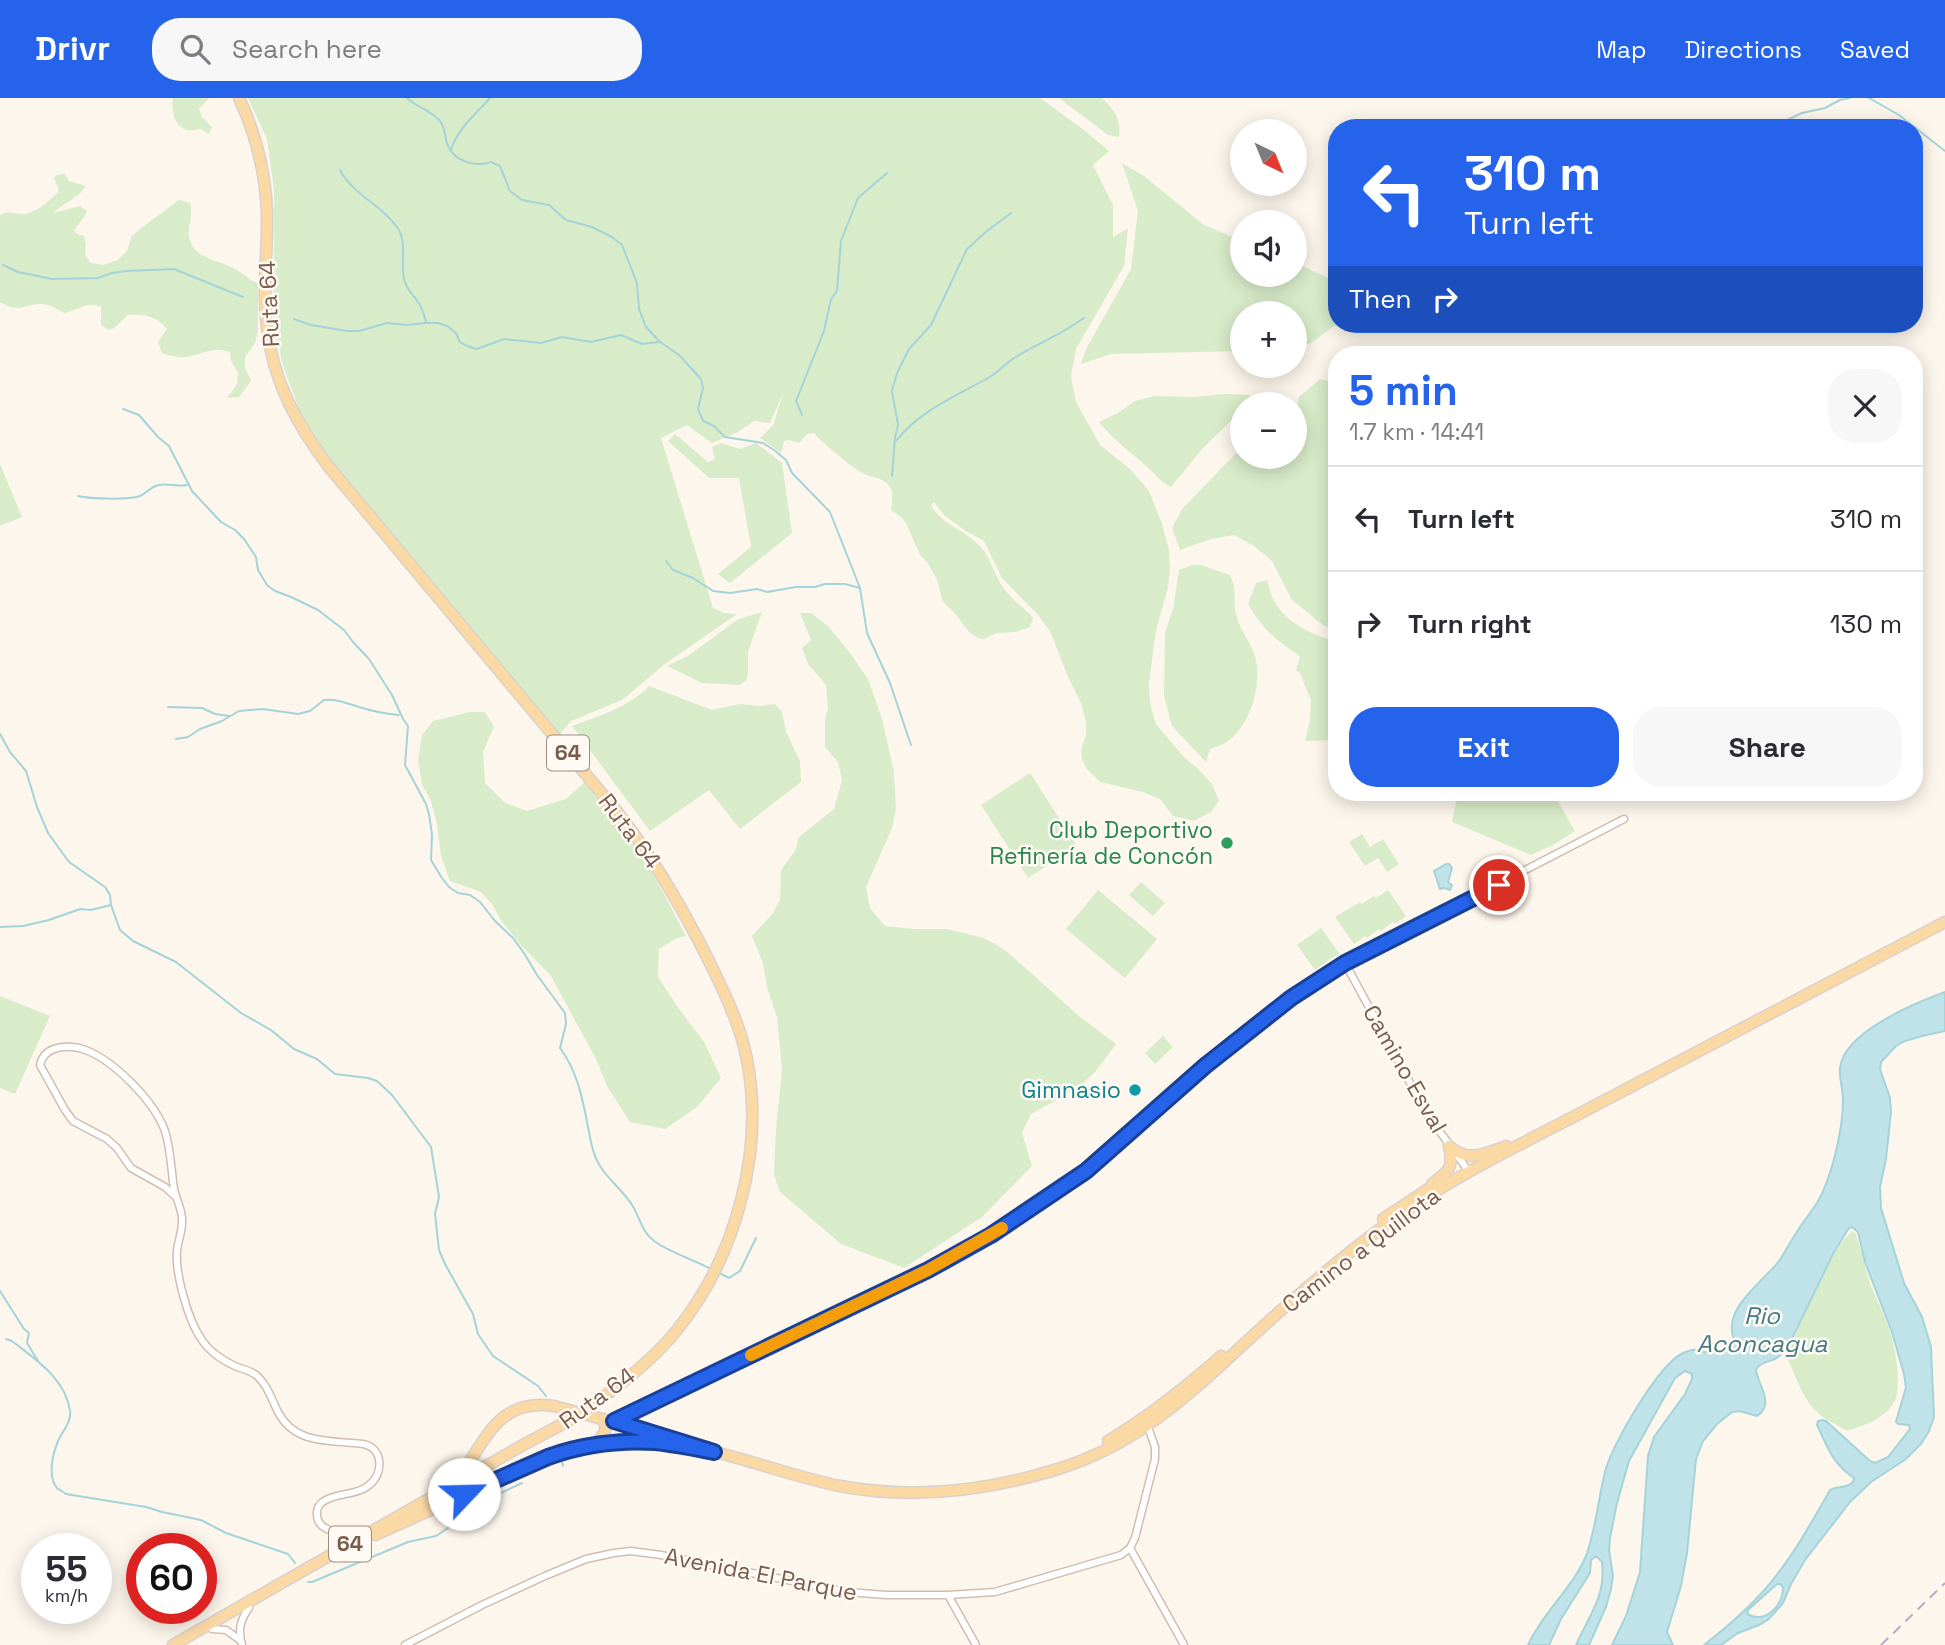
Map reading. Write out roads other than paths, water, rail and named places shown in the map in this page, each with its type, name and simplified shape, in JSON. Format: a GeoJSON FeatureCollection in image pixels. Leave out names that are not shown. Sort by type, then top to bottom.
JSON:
{"type":"FeatureCollection","features":[{"type":"Feature","properties":{"kind":"main road","name":"Ruta 64"},"geometry":{"type":"LineString","coordinates":[[185,1645],[452,1486],[570,1420],[637,1371],[677,1331],[703,1292],[726,1244],[744,1189],[751,1135],[750,1082],[743,1044],[731,1008],[676,897],[645,848],[328,467],[290,407],[274,366],[267,330],[267,211],[261,155],[239,98]]}},
{"type":"Feature","properties":{"kind":"main road","name":"Camino a Quillota"},"geometry":{"type":"LineString","coordinates":[[1146,1422],[1351,1244],[1395,1209],[1426,1189],[1468,1170],[1945,922]]}},
{"type":"Feature","properties":{"kind":"main road","name":"Camino a Quillota"},"geometry":{"type":"LineString","coordinates":[[714,1452],[825,1482],[873,1491],[931,1493],[1014,1481],[1091,1456],[1184,1398],[1272,1318],[1372,1236],[1419,1202],[1506,1146],[1735,1031]]}},
{"type":"Feature","properties":{"kind":"main road"},"geometry":{"type":"LineString","coordinates":[[1449,1146],[1461,1154],[1473,1157],[1506,1146]]}},
{"type":"Feature","properties":{"kind":"main road"},"geometry":{"type":"LineString","coordinates":[[1426,1189],[1451,1167],[1449,1146]]}},
{"type":"Feature","properties":{"kind":"main road"},"geometry":{"type":"LineString","coordinates":[[452,1486],[495,1424],[519,1408],[543,1405],[608,1420],[714,1452]]}},
{"type":"Feature","properties":{"kind":"main road"},"geometry":{"type":"LineString","coordinates":[[592,1446],[600,1440],[608,1420]]}},
{"type":"Feature","properties":{"kind":"main road"},"geometry":{"type":"LineString","coordinates":[[372,1534],[561,1452],[592,1446],[655,1442],[714,1452]]}},
{"type":"Feature","properties":{"kind":"main road","name":"Ruta 64"},"geometry":{"type":"LineString","coordinates":[[173,1645],[527,1444]]}},
{"type":"Feature","properties":{"kind":"street"},"geometry":{"type":"LineString","coordinates":[[608,1420],[928,1270],[991,1235],[1086,1171],[1244,1034],[1291,998],[1345,963],[1624,820]]}},
{"type":"Feature","properties":{"kind":"street","name":"Camino Esval"},"geometry":{"type":"LineString","coordinates":[[1345,963],[1427,1114],[1468,1170]]}},
{"type":"Feature","properties":{"kind":"street"},"geometry":{"type":"LineString","coordinates":[[176,1197],[165,1187],[131,1168],[107,1139],[74,1121],[40,1065],[41,1057],[48,1051],[63,1047],[78,1048],[94,1054],[118,1070],[138,1090],[164,1128],[170,1149],[176,1197],[183,1222],[177,1263],[188,1310],[198,1334],[214,1354],[259,1377],[290,1429],[313,1438],[363,1444],[374,1449],[379,1455],[380,1463],[368,1487],[325,1500],[318,1507],[316,1514],[323,1528],[342,1533],[372,1534]]}},
{"type":"Feature","properties":{"kind":"street"},"geometry":{"type":"LineString","coordinates":[[1146,1422],[1155,1447],[1154,1459],[1135,1538],[1130,1548],[1184,1645]]}},
{"type":"Feature","properties":{"kind":"street","name":"Avenida El Parque"},"geometry":{"type":"LineString","coordinates":[[405,1645],[545,1576],[586,1559],[622,1552],[661,1555],[848,1592],[948,1595],[1008,1589],[1121,1555],[1130,1548]]}},
{"type":"Feature","properties":{"kind":"street"},"geometry":{"type":"LineString","coordinates":[[948,1595],[976,1645]]}},
{"type":"Feature","properties":{"kind":"street"},"geometry":{"type":"LineString","coordinates":[[241,1642],[240,1623],[249,1608]]}},
{"type":"Feature","properties":{"kind":"street"},"geometry":{"type":"LineString","coordinates":[[212,1629],[226,1630],[241,1642]]}},
{"type":"Feature","properties":{"kind":"water"},"geometry":{"type":"Polygon","coordinates":[[[1446,864],[1452,868],[1448,882],[1452,885],[1450,890],[1440,889],[1434,871],[1446,864]]]}},
{"type":"Feature","properties":{"kind":"water","name":"Rio Aconcagua"},"geometry":{"type":"Polygon","coordinates":[[[1945,992],[1945,1031],[1905,1041],[1896,1046],[1881,1062],[1880,1069],[1890,1098],[1891,1112],[1880,1187],[1881,1208],[1904,1283],[1922,1317],[1931,1347],[1934,1417],[1921,1444],[1906,1459],[1871,1482],[1850,1502],[1805,1560],[1783,1603],[1769,1619],[1738,1633],[1721,1645],[1704,1645],[1738,1617],[1768,1586],[1797,1546],[1830,1490],[1848,1486],[1853,1482],[1854,1478],[1840,1467],[1831,1455],[1817,1425],[1818,1421],[1826,1421],[1875,1463],[1888,1457],[1910,1429],[1909,1425],[1896,1422],[1906,1387],[1904,1374],[1892,1332],[1865,1262],[1858,1232],[1852,1227],[1833,1254],[1787,1349],[1756,1369],[1765,1400],[1762,1411],[1757,1416],[1732,1412],[1717,1424],[1703,1441],[1696,1459],[1681,1586],[1667,1632],[1673,1645],[1612,1645],[1626,1616],[1640,1572],[1648,1456],[1654,1437],[1685,1394],[1692,1379],[1692,1374],[1685,1371],[1675,1378],[1629,1461],[1610,1538],[1613,1576],[1611,1589],[1589,1645],[1576,1645],[1599,1596],[1603,1574],[1602,1562],[1596,1556],[1591,1560],[1590,1573],[1561,1619],[1549,1645],[1528,1645],[1586,1556],[1609,1460],[1637,1407],[1661,1373],[1683,1353],[1696,1350],[1715,1353],[1729,1349],[1734,1340],[1732,1328],[1738,1307],[1779,1261],[1817,1203],[1832,1167],[1839,1139],[1843,1100],[1840,1068],[1844,1055],[1867,1031],[1900,1011],[1945,992]],[[1780,1584],[1749,1609],[1749,1615],[1762,1617],[1773,1611],[1782,1594],[1783,1587],[1780,1584]]]}},
{"type":"Feature","properties":{"kind":"waterway"},"geometry":{"type":"LineString","coordinates":[[407,98],[439,120],[448,146],[456,156],[466,162],[491,162],[500,166],[510,191],[522,200],[549,205],[566,220],[592,227],[622,245],[637,283],[639,309],[646,327],[660,342],[679,355],[701,379],[703,388],[698,409],[703,421],[714,426],[725,437],[763,443],[774,450],[786,460],[792,473],[830,512],[860,588],[867,633],[890,683],[911,745]]}},
{"type":"Feature","properties":{"kind":"waterway"},"geometry":{"type":"LineString","coordinates":[[451,150],[462,129],[490,98]]}},
{"type":"Feature","properties":{"kind":"waterway"},"geometry":{"type":"LineString","coordinates":[[1789,119],[1850,98]]}},
{"type":"Feature","properties":{"kind":"waterway"},"geometry":{"type":"LineString","coordinates":[[1869,98],[1904,119]]}},
{"type":"Feature","properties":{"kind":"waterway"},"geometry":{"type":"LineString","coordinates":[[1923,134],[1945,151]]}},
{"type":"Feature","properties":{"kind":"waterway"},"geometry":{"type":"LineString","coordinates":[[340,170],[353,187],[397,227],[402,239],[405,283],[421,306],[426,322]]}},
{"type":"Feature","properties":{"kind":"waterway"},"geometry":{"type":"LineString","coordinates":[[802,415],[796,401],[824,331],[831,299],[837,291],[841,241],[858,198],[887,173]]}},
{"type":"Feature","properties":{"kind":"waterway"},"geometry":{"type":"LineString","coordinates":[[892,476],[898,425],[892,391],[897,373],[909,349],[931,325],[967,249],[1011,213]]}},
{"type":"Feature","properties":{"kind":"waterway"},"geometry":{"type":"LineString","coordinates":[[3,265],[18,272],[52,279],[98,278],[126,271],[174,269],[243,297]]}},
{"type":"Feature","properties":{"kind":"waterway"},"geometry":{"type":"LineString","coordinates":[[896,441],[905,430],[927,413],[1084,318]]}},
{"type":"Feature","properties":{"kind":"waterway"},"geometry":{"type":"LineString","coordinates":[[294,319],[347,331],[359,331],[387,323],[438,323],[456,333],[460,342],[477,349],[504,339],[541,343],[562,337],[591,342],[621,335],[642,344],[658,342]]}},
{"type":"Feature","properties":{"kind":"waterway"},"geometry":{"type":"LineString","coordinates":[[123,409],[139,415],[169,446],[192,491],[221,522],[244,539],[256,557],[258,570],[267,585],[318,610],[344,630],[369,659],[408,726],[405,765],[429,814],[431,860],[449,887],[480,902],[513,938],[565,1013],[566,1024],[560,1048],[571,1066],[578,1086],[597,1161],[632,1205],[643,1228],[654,1241],[711,1269]]}},
{"type":"Feature","properties":{"kind":"waterway"},"geometry":{"type":"LineString","coordinates":[[78,496],[127,498],[140,496],[159,485],[187,485]]}},
{"type":"Feature","properties":{"kind":"waterway"},"geometry":{"type":"LineString","coordinates":[[666,561],[673,570],[693,578],[713,591],[730,593],[757,589],[767,592],[825,584],[845,584],[860,588]]}},
{"type":"Feature","properties":{"kind":"waterway"},"geometry":{"type":"LineString","coordinates":[[176,739],[188,737],[239,711],[263,709],[298,714],[310,711],[324,700],[399,715]]}},
{"type":"Feature","properties":{"kind":"waterway"},"geometry":{"type":"LineString","coordinates":[[168,707],[202,708],[229,716]]}},
{"type":"Feature","properties":{"kind":"waterway"},"geometry":{"type":"LineString","coordinates":[[0,734],[10,752],[26,771],[48,833],[69,862],[105,887],[120,930],[133,941],[176,962],[241,1013],[271,1030],[294,1049],[317,1059],[335,1074],[377,1081],[392,1095],[431,1147],[439,1197],[435,1214],[439,1250],[473,1314],[478,1334],[493,1356],[538,1386],[546,1396]]}},
{"type":"Feature","properties":{"kind":"waterway"},"geometry":{"type":"LineString","coordinates":[[0,927],[23,926],[80,909],[91,910],[111,905]]}},
{"type":"Feature","properties":{"kind":"waterway"},"geometry":{"type":"LineString","coordinates":[[719,1273],[729,1278],[740,1271],[756,1238]]}},
{"type":"Feature","properties":{"kind":"waterway"},"geometry":{"type":"LineString","coordinates":[[0,1291],[29,1333],[27,1343],[38,1361]]}},
{"type":"Feature","properties":{"kind":"waterway"},"geometry":{"type":"LineString","coordinates":[[6,1339],[48,1371],[67,1400],[70,1419],[58,1441],[52,1465],[52,1478],[58,1489],[66,1494],[146,1507],[201,1520],[226,1533],[288,1554],[295,1563]]}},
{"type":"Feature","properties":{"kind":"waterway"},"geometry":{"type":"LineString","coordinates":[[561,1457],[563,1466]]}},
{"type":"Feature","properties":{"kind":"waterway"},"geometry":{"type":"LineString","coordinates":[[308,1582],[408,1542],[436,1536],[497,1495],[522,1483]]}},
{"type":"Feature","properties":{"kind":"railway"},"geometry":{"type":"LineString","coordinates":[[1881,1645],[1945,1583]]}},
{"type":"Feature","properties":{"kind":"place","name":"Club Deportivo Refinería de Concón"},"geometry":{"type":"Point","coordinates":[1227,843]}},
{"type":"Feature","properties":{"kind":"place","name":"Gimnasio"},"geometry":{"type":"Point","coordinates":[1135,1090]}}]}
